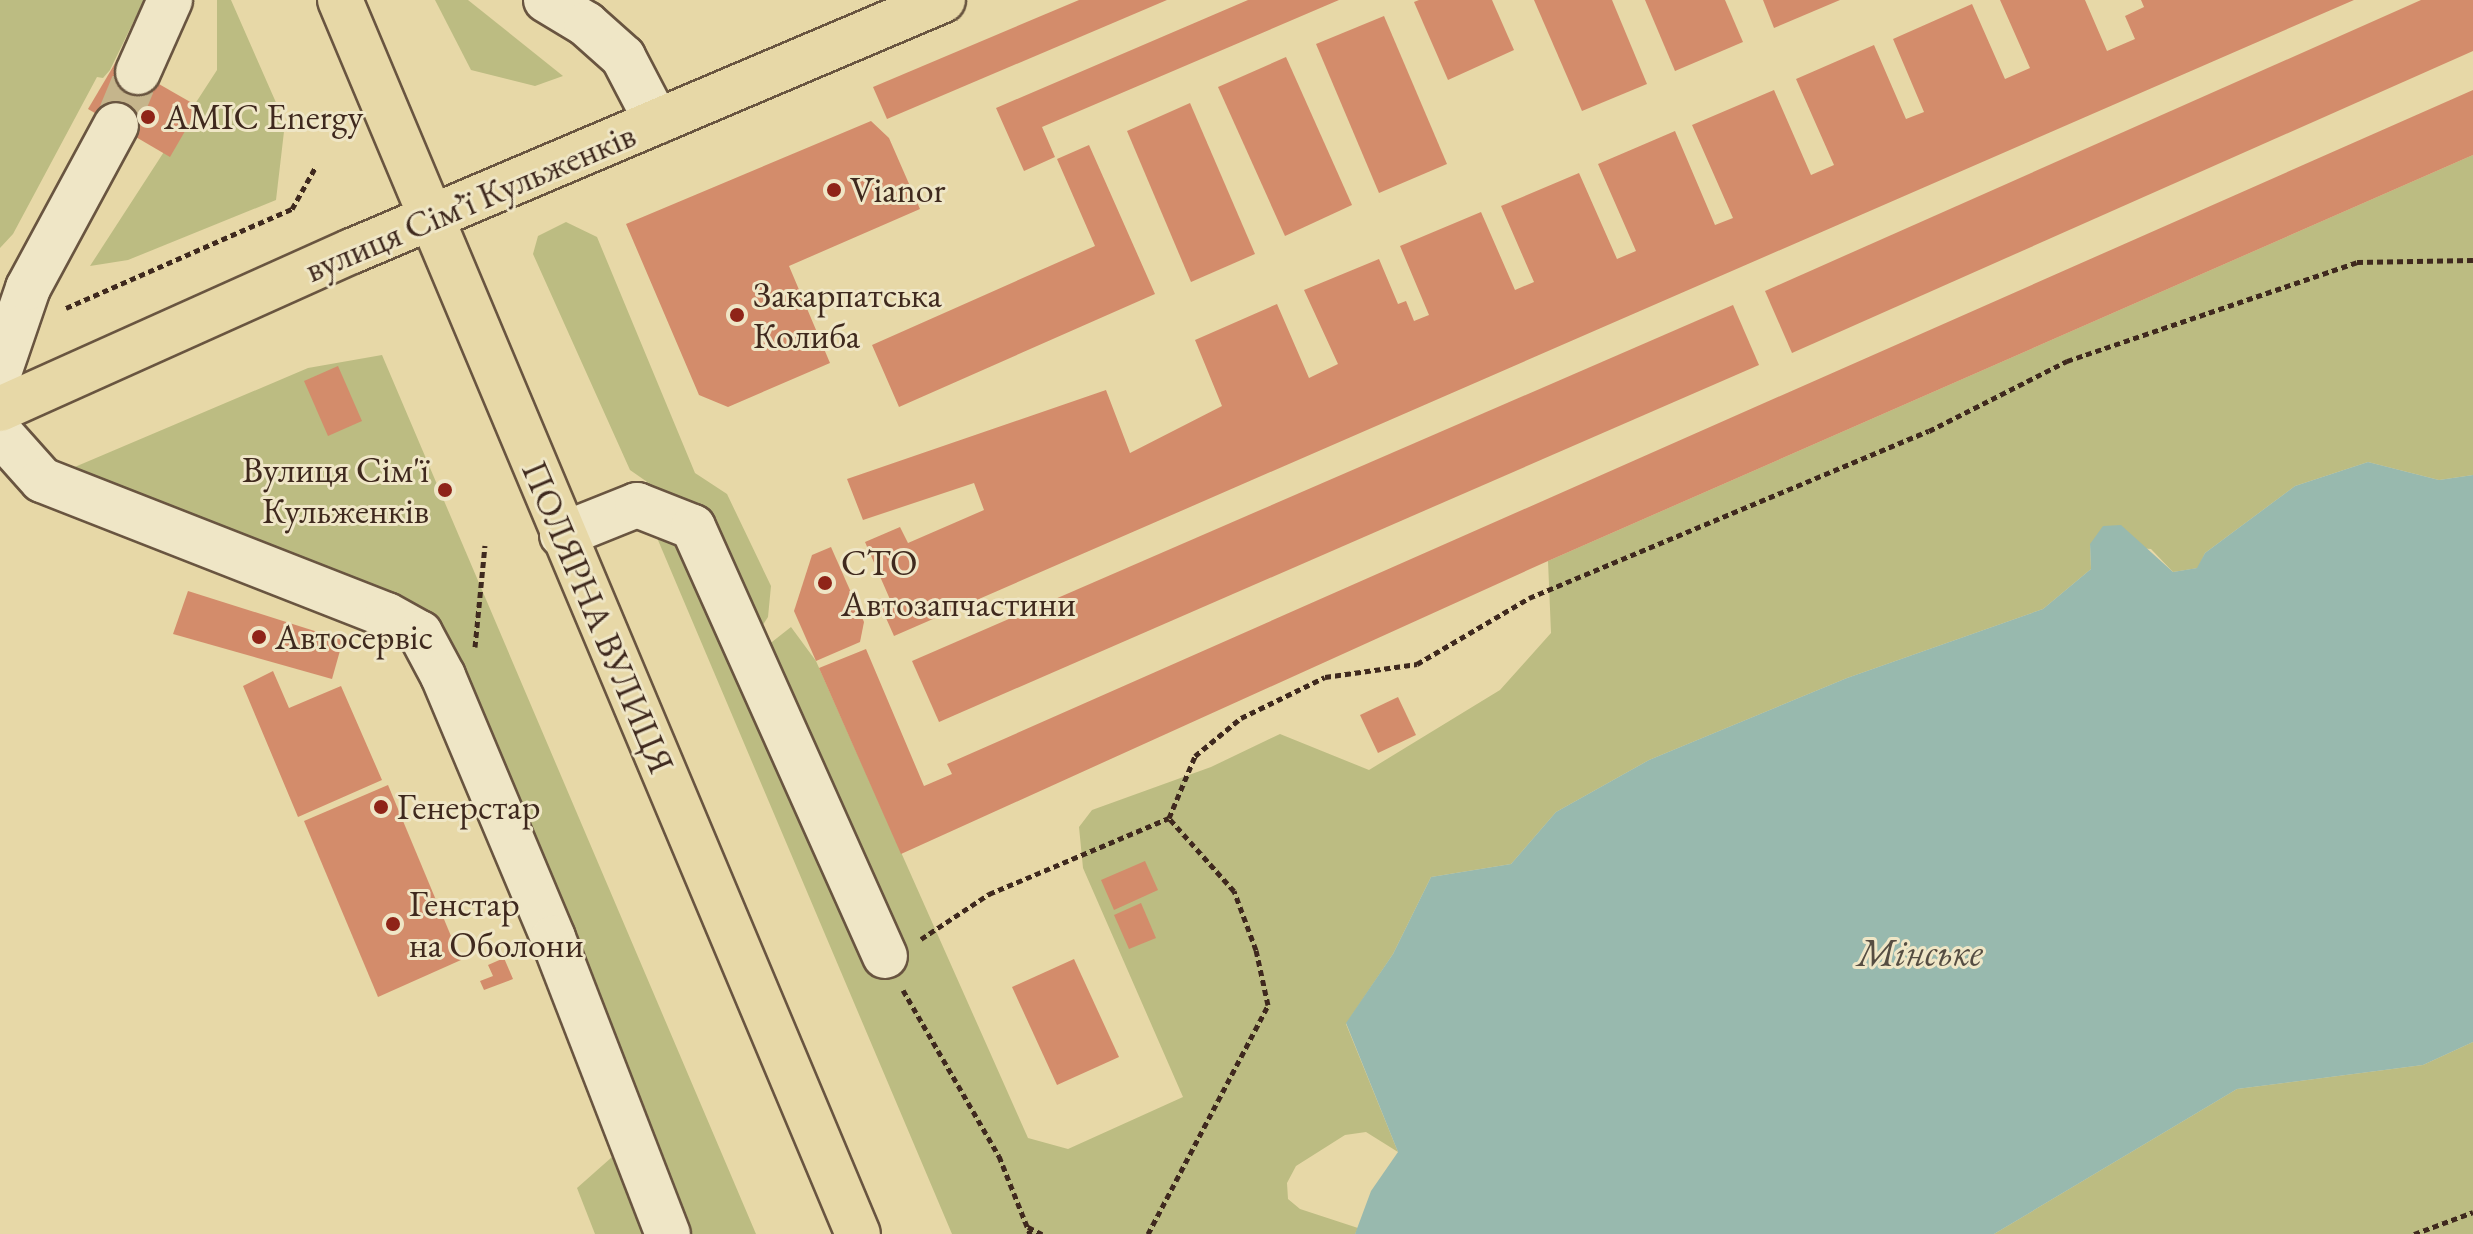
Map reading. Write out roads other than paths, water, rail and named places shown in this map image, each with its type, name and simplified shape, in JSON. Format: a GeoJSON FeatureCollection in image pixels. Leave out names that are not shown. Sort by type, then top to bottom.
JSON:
{"type":"FeatureCollection","features":[{"type":"Feature","properties":{"kind":"main road","name":"ПОЛЯРНА ВУЛИЦЯ"},"geometry":{"type":"LineString","coordinates":[[340,0],[858,1234]]}},
{"type":"Feature","properties":{"kind":"main road","name":"вулиця Сімʼї Кульженків"},"geometry":{"type":"LineString","coordinates":[[0,409],[431,217],[943,0]]}},
{"type":"Feature","properties":{"kind":"lane"},"geometry":{"type":"LineString","coordinates":[[138,72],[170,0]]}},
{"type":"Feature","properties":{"kind":"lane"},"geometry":{"type":"LineString","coordinates":[[546,0],[586,24],[623,57],[657,122]]}},
{"type":"Feature","properties":{"kind":"lane"},"geometry":{"type":"LineString","coordinates":[[0,370],[28,288],[116,125]]}},
{"type":"Feature","properties":{"kind":"lane"},"geometry":{"type":"LineString","coordinates":[[0,433],[42,480],[387,615],[420,633],[443,676],[548,925],[668,1234]]}},
{"type":"Feature","properties":{"kind":"lane"},"geometry":{"type":"LineString","coordinates":[[562,535],[637,505],[693,527],[891,967]]}},
{"type":"Feature","properties":{"kind":"water","name":"Мінське"},"geometry":{"type":"Polygon","coordinates":[[[2368,462],[2439,480],[2473,475],[2473,1042],[2423,1065],[2237,1089],[1994,1234],[1355,1234],[1371,1191],[1398,1152],[1346,1023],[1393,954],[1431,877],[1511,864],[1556,812],[1649,760],[1847,678],[2043,609],[2091,569],[2090,544],[2103,526],[2121,525],[2173,572],[2197,568],[2205,553],[2295,486],[2368,462]]]}},
{"type":"Feature","properties":{"kind":"tunnel"},"geometry":{"type":"LineString","coordinates":[[116,125],[138,72]]}},
{"type":"Feature","properties":{"kind":"place","name":"AMIC Energy"},"geometry":{"type":"Point","coordinates":[148,117]}},
{"type":"Feature","properties":{"kind":"place","name":"Vianor"},"geometry":{"type":"Point","coordinates":[834,190]}},
{"type":"Feature","properties":{"kind":"place","name":"Закарпатська Колиба"},"geometry":{"type":"Point","coordinates":[737,315]}},
{"type":"Feature","properties":{"kind":"place","name":"Вулиця Сім'ї Кульженків"},"geometry":{"type":"Point","coordinates":[445,490]}},
{"type":"Feature","properties":{"kind":"place","name":"СТО Автозапчастини"},"geometry":{"type":"Point","coordinates":[825,583]}},
{"type":"Feature","properties":{"kind":"place","name":"Автосервіс"},"geometry":{"type":"Point","coordinates":[259,637]}},
{"type":"Feature","properties":{"kind":"place","name":"Генерстар"},"geometry":{"type":"Point","coordinates":[381,807]}},
{"type":"Feature","properties":{"kind":"place","name":"Генстар на Оболони"},"geometry":{"type":"Point","coordinates":[393,924]}}]}
